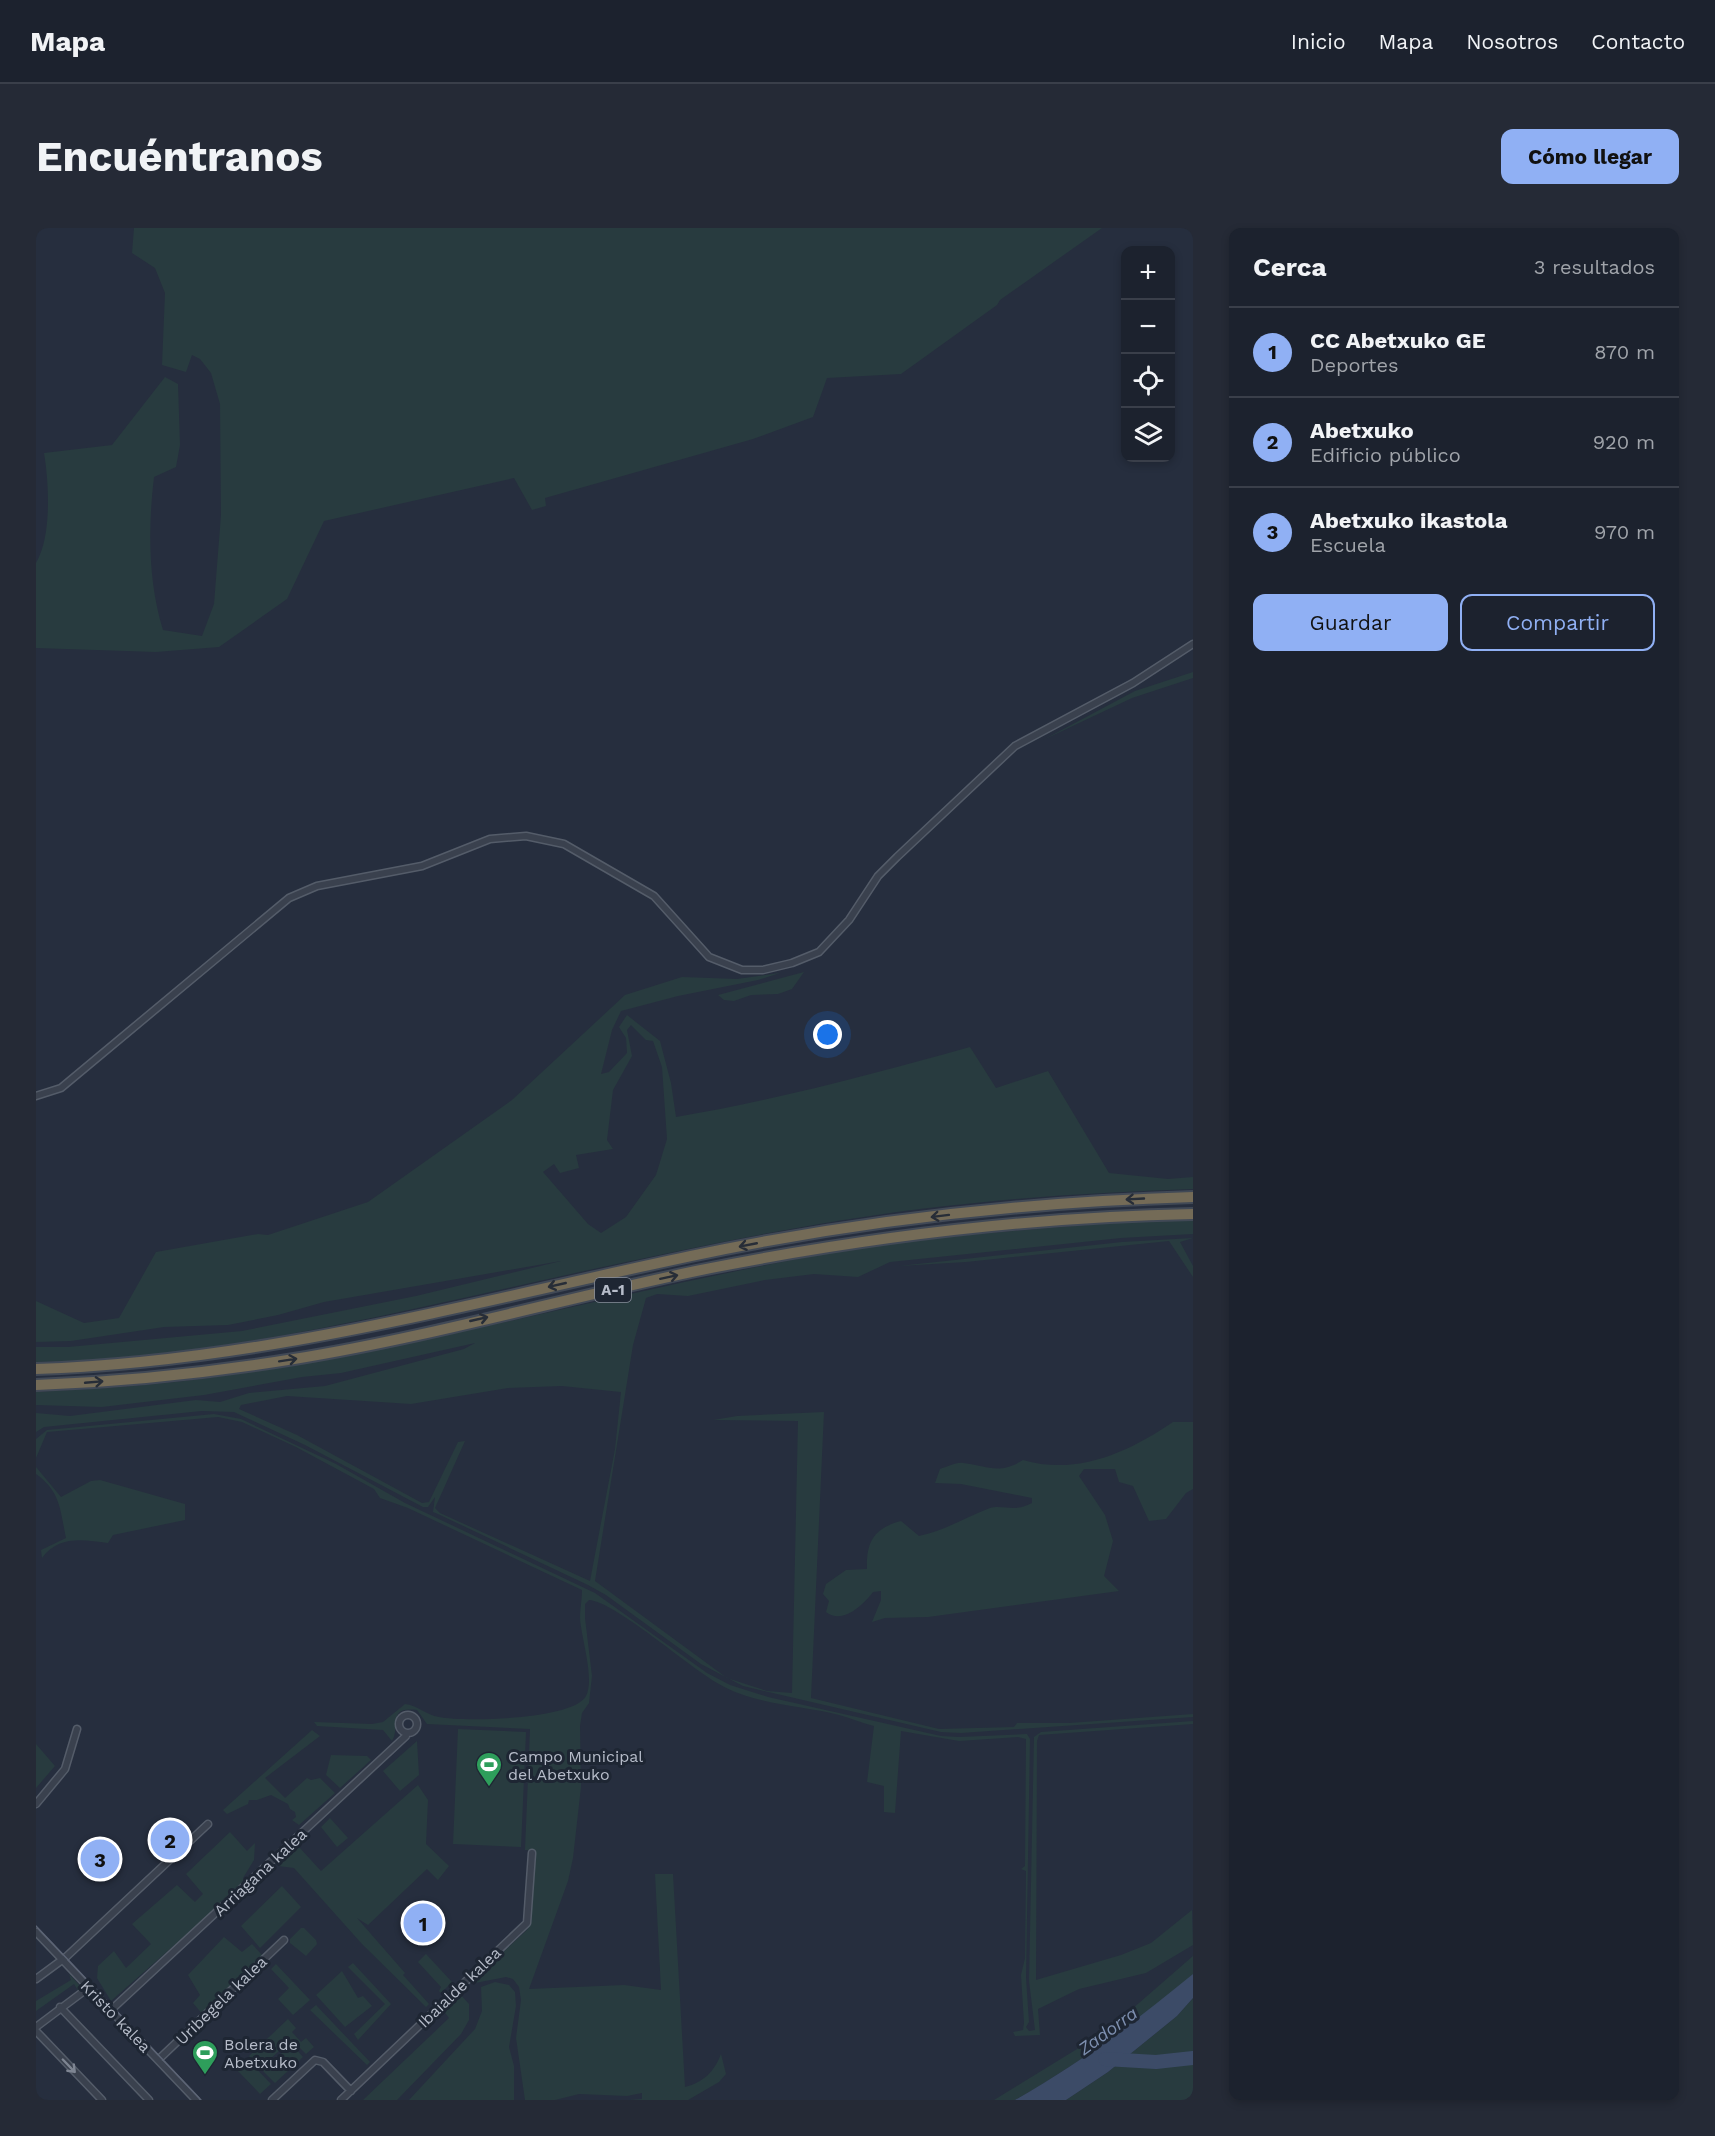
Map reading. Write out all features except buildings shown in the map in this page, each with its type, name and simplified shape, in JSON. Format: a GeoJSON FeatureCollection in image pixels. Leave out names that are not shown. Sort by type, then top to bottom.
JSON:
{"type":"FeatureCollection","features":[{"type":"Feature","properties":{"kind":"highway","name":"A-1"},"geometry":{"type":"LineString","coordinates":[[36,1369],[179,1359],[297,1341],[802,1234],[962,1213],[1140,1198],[1193,1197]]}},
{"type":"Feature","properties":{"kind":"highway","name":"A-1"},"geometry":{"type":"LineString","coordinates":[[36,1386],[195,1374],[296,1359],[695,1272],[814,1249],[1044,1221],[1193,1214]]}},
{"type":"Feature","properties":{"kind":"street"},"geometry":{"type":"LineString","coordinates":[[36,1096],[61,1088],[289,898],[317,886],[422,866],[490,840],[526,836],[564,844],[654,896],[709,957],[742,970],[763,970],[792,963],[819,952],[849,920],[878,876],[898,855],[1016,746],[1029,736],[1125,687],[1193,644]]}},
{"type":"Feature","properties":{"kind":"street"},"geometry":{"type":"LineString","coordinates":[[940,806],[946,812]]}},
{"type":"Feature","properties":{"kind":"street"},"geometry":{"type":"LineString","coordinates":[[892,849],[898,855]]}},
{"type":"Feature","properties":{"kind":"street"},"geometry":{"type":"LineString","coordinates":[[36,1804],[65,1769],[77,1729]]}},
{"type":"Feature","properties":{"kind":"street","name":"Arriagana kalea"},"geometry":{"type":"LineString","coordinates":[[111,2010],[398,1744],[406,1733]]}},
{"type":"Feature","properties":{"kind":"street"},"geometry":{"type":"LineString","coordinates":[[38,1975],[62,1960],[208,1824]]}},
{"type":"Feature","properties":{"kind":"street","name":"Ibaialde kalea"},"geometry":{"type":"LineString","coordinates":[[341,2100],[527,1923],[532,1853]]}},
{"type":"Feature","properties":{"kind":"street","name":"Kristo kalea"},"geometry":{"type":"LineString","coordinates":[[36,1932],[196,2100]]}},
{"type":"Feature","properties":{"kind":"street","name":"Uribegela kalea"},"geometry":{"type":"LineString","coordinates":[[158,2060],[284,1940]]}},
{"type":"Feature","properties":{"kind":"street"},"geometry":{"type":"LineString","coordinates":[[36,2027],[84,1991]]}},
{"type":"Feature","properties":{"kind":"street"},"geometry":{"type":"LineString","coordinates":[[60,2007],[148,2100]]}},
{"type":"Feature","properties":{"kind":"street"},"geometry":{"type":"LineString","coordinates":[[36,2031],[102,2100]]}},
{"type":"Feature","properties":{"kind":"street"},"geometry":{"type":"LineString","coordinates":[[272,2100],[315,2060],[323,2062],[351,2091]]}},
{"type":"Feature","properties":{"kind":"green space"},"geometry":{"type":"Polygon","coordinates":[[[134,228],[1102,228],[901,374],[827,378],[813,417],[753,439],[545,498],[546,506],[532,510],[514,478],[324,521],[287,599],[219,647],[156,652],[36,648],[36,563],[45,539],[48,509],[44,453],[112,445],[165,377],[178,384],[180,445],[176,467],[154,477],[152,496],[150,534],[152,573],[163,630],[202,636],[214,604],[221,515],[220,404],[211,373],[200,359],[192,355],[186,372],[162,365],[165,293],[155,268],[132,253],[134,228]]]}},
{"type":"Feature","properties":{"kind":"green space"},"geometry":{"type":"Polygon","coordinates":[[[1193,672],[1193,678],[1132,698],[1043,740],[1135,691],[1193,672]]]}},
{"type":"Feature","properties":{"kind":"green space"},"geometry":{"type":"Polygon","coordinates":[[[804,972],[792,989],[778,994],[751,995],[734,1001],[724,1000],[718,995],[804,972]]]}},
{"type":"Feature","properties":{"kind":"green space"},"geometry":{"type":"Polygon","coordinates":[[[780,973],[621,1011],[612,1030],[601,1074],[609,1072],[627,1053],[626,1038],[619,1027],[627,1015],[660,1041],[671,1083],[676,1117],[787,1095],[970,1047],[996,1088],[1048,1071],[1109,1173],[1168,1179],[1193,1177],[1193,1189],[1030,1198],[881,1214],[692,1248],[389,1314],[249,1341],[108,1358],[36,1362],[36,1347],[68,1347],[242,1331],[416,1296],[561,1261],[324,1302],[278,1315],[228,1325],[164,1327],[71,1341],[36,1342],[36,1301],[84,1323],[119,1318],[156,1252],[258,1234],[268,1235],[368,1202],[512,1100],[625,995],[682,977],[737,979],[780,973]],[[631,1025],[627,1030],[632,1056],[613,1090],[607,1140],[613,1149],[576,1155],[579,1168],[560,1173],[554,1164],[543,1172],[588,1224],[601,1233],[626,1217],[656,1175],[667,1139],[662,1067],[653,1041],[646,1040],[631,1025]]]}},
{"type":"Feature","properties":{"kind":"green space"},"geometry":{"type":"Polygon","coordinates":[[[1159,1220],[1193,1220],[1193,1234],[1121,1238],[890,1262],[858,1277],[814,1274],[765,1280],[688,1296],[657,1294],[646,1298],[633,1345],[595,1581],[725,1677],[701,1664],[606,1595],[433,1512],[435,1497],[428,1507],[423,1507],[305,1445],[234,1412],[202,1411],[44,1427],[36,1432],[36,1413],[70,1416],[196,1400],[220,1402],[249,1393],[325,1386],[464,1349],[475,1343],[341,1373],[302,1377],[204,1395],[102,1407],[36,1405],[36,1392],[160,1384],[280,1367],[436,1337],[746,1269],[865,1247],[1033,1229],[1159,1220]],[[562,1386],[508,1388],[411,1404],[287,1396],[241,1405],[239,1409],[297,1435],[422,1503],[429,1502],[458,1442],[465,1441],[435,1508],[440,1513],[590,1581],[615,1449],[621,1392],[562,1386]]]}},
{"type":"Feature","properties":{"kind":"green space"},"geometry":{"type":"Polygon","coordinates":[[[1193,1238],[1180,1242],[1193,1266],[1193,1277],[1169,1241],[966,1262],[899,1266],[1122,1242],[1193,1238]]]}},
{"type":"Feature","properties":{"kind":"green space"},"geometry":{"type":"Polygon","coordinates":[[[824,1412],[811,1698],[939,1729],[1014,1727],[1017,1723],[1069,1723],[1193,1714],[1193,1717],[961,1733],[941,1732],[743,1686],[729,1679],[767,1691],[792,1693],[798,1421],[713,1420],[737,1416],[824,1412]]]}},
{"type":"Feature","properties":{"kind":"green space"},"geometry":{"type":"Polygon","coordinates":[[[214,1414],[241,1419],[336,1464],[405,1503],[595,1593],[707,1673],[730,1685],[768,1697],[941,1736],[1027,1734],[1030,1739],[1026,1978],[1029,2022],[1026,2027],[1029,2031],[1035,2030],[1029,1981],[1034,1737],[1041,1732],[1193,1721],[1193,1724],[1039,1735],[1037,1741],[1036,1980],[1121,1955],[1151,1943],[1192,1910],[1193,1945],[1146,1973],[1079,1989],[1038,2009],[1040,2035],[1015,2036],[1013,2032],[1023,2030],[1024,2023],[1021,1975],[1025,1958],[1026,1871],[1021,1869],[1025,1866],[1026,1739],[1018,1737],[959,1741],[901,1731],[895,1813],[884,1812],[884,1786],[867,1782],[874,1726],[839,1715],[763,1700],[733,1691],[706,1676],[616,1611],[589,1600],[585,1604],[585,1618],[592,1676],[589,1703],[582,1713],[580,1726],[581,1787],[573,1858],[568,1881],[529,1989],[624,1985],[661,1990],[655,1874],[673,1874],[685,2087],[708,2075],[721,2054],[726,2074],[719,2082],[688,2100],[629,2100],[642,2099],[642,2093],[627,2096],[579,2094],[555,2100],[525,2100],[516,2038],[521,2000],[519,1987],[513,1979],[506,1977],[475,1983],[473,1980],[527,1930],[531,1920],[536,1851],[525,1850],[530,1729],[427,1724],[417,1710],[407,1710],[398,1714],[392,1741],[383,1730],[317,1726],[314,1722],[372,1724],[383,1722],[405,1704],[439,1717],[493,1719],[540,1715],[577,1704],[586,1696],[589,1679],[580,1618],[582,1590],[408,1508],[380,1498],[374,1489],[296,1447],[242,1422],[218,1417],[47,1432],[36,1458],[36,1439],[47,1430],[214,1414]]]}},
{"type":"Feature","properties":{"kind":"green space"},"geometry":{"type":"Polygon","coordinates":[[[1173,1422],[1193,1422],[1193,1489],[1186,1493],[1166,1519],[1149,1521],[1133,1486],[1119,1482],[1115,1469],[1084,1469],[1079,1476],[1105,1515],[1113,1541],[1104,1576],[1119,1591],[928,1617],[885,1618],[872,1622],[881,1600],[881,1591],[873,1592],[846,1615],[832,1615],[826,1612],[829,1601],[823,1594],[826,1584],[846,1570],[867,1569],[870,1544],[878,1532],[884,1528],[901,1521],[919,1536],[990,1508],[1014,1508],[1032,1503],[1032,1498],[961,1484],[935,1483],[940,1469],[960,1463],[1000,1468],[1015,1465],[1023,1460],[1063,1465],[1083,1463],[1139,1443],[1173,1422]]]}},
{"type":"Feature","properties":{"kind":"green space"},"geometry":{"type":"Polygon","coordinates":[[[36,1467],[61,1497],[91,1481],[100,1480],[185,1504],[185,1520],[113,1535],[108,1543],[81,1540],[64,1542],[42,1558],[41,1550],[66,1538],[58,1502],[50,1488],[36,1474],[36,1467]]]}},
{"type":"Feature","properties":{"kind":"green space","name":"Campo Municipal del Abetxuko"},"geometry":{"type":"Polygon","coordinates":[[[458,1729],[526,1732],[521,1847],[453,1844],[458,1729]]]}},
{"type":"Feature","properties":{"kind":"green space"},"geometry":{"type":"Polygon","coordinates":[[[312,1730],[320,1736],[265,1778],[285,1798],[307,1778],[311,1780],[320,1778],[335,1793],[299,1825],[292,1820],[296,1817],[295,1812],[288,1804],[271,1795],[249,1800],[248,1804],[227,1814],[223,1810],[312,1730]]]}},
{"type":"Feature","properties":{"kind":"green space"},"geometry":{"type":"Polygon","coordinates":[[[417,1741],[419,1775],[400,1791],[383,1771],[417,1741]]]}},
{"type":"Feature","properties":{"kind":"green space"},"geometry":{"type":"Polygon","coordinates":[[[36,1744],[55,1766],[36,1788],[36,1744]]]}},
{"type":"Feature","properties":{"kind":"green space"},"geometry":{"type":"Polygon","coordinates":[[[331,1755],[367,1756],[371,1760],[340,1788],[326,1775],[331,1755]]]}},
{"type":"Feature","properties":{"kind":"green space"},"geometry":{"type":"Polygon","coordinates":[[[418,1785],[428,1800],[426,1844],[449,1866],[438,1880],[427,1869],[368,1925],[357,1918],[405,1973],[403,1975],[429,2004],[426,2007],[362,1944],[294,1868],[278,1866],[299,1847],[321,1871],[418,1785]]]}},
{"type":"Feature","properties":{"kind":"green space"},"geometry":{"type":"Polygon","coordinates":[[[330,1818],[348,1838],[337,1847],[321,1827],[330,1818]]]}},
{"type":"Feature","properties":{"kind":"green space"},"geometry":{"type":"Polygon","coordinates":[[[230,1832],[247,1851],[255,1843],[254,1860],[243,1878],[245,1883],[111,2001],[97,1978],[98,1966],[114,1951],[126,1968],[151,1944],[132,1924],[177,1885],[195,1902],[203,1894],[186,1874],[230,1832]]]}},
{"type":"Feature","properties":{"kind":"green space"},"geometry":{"type":"Polygon","coordinates":[[[282,1886],[301,1907],[260,1948],[241,1926],[282,1886]]]}},
{"type":"Feature","properties":{"kind":"green space"},"geometry":{"type":"Polygon","coordinates":[[[301,1928],[304,1928],[316,1940],[317,1944],[306,1956],[290,1943],[290,1939],[301,1928]]]}},
{"type":"Feature","properties":{"kind":"green space"},"geometry":{"type":"Polygon","coordinates":[[[224,1937],[242,1952],[252,1944],[263,1956],[204,2016],[193,2003],[200,1995],[188,1975],[224,1937]]]}},
{"type":"Feature","properties":{"kind":"green space"},"geometry":{"type":"Polygon","coordinates":[[[426,1954],[452,1982],[441,1993],[439,1991],[441,1987],[418,1962],[426,1954]]]}},
{"type":"Feature","properties":{"kind":"green space"},"geometry":{"type":"Polygon","coordinates":[[[1193,1956],[1193,1974],[1177,1990],[1111,2040],[1015,2100],[994,2100],[1108,2030],[1193,1956]]]}},
{"type":"Feature","properties":{"kind":"green space"},"geometry":{"type":"Polygon","coordinates":[[[353,1963],[391,2004],[358,2040],[354,2034],[385,2004],[348,1967],[353,1963]]]}},
{"type":"Feature","properties":{"kind":"green space"},"geometry":{"type":"Polygon","coordinates":[[[276,1964],[310,2000],[293,2015],[278,1999],[289,1988],[271,1969],[276,1964]]]}},
{"type":"Feature","properties":{"kind":"green space"},"geometry":{"type":"Polygon","coordinates":[[[342,1971],[358,1998],[363,1996],[372,2006],[345,2027],[316,1995],[342,1971]]]}},
{"type":"Feature","properties":{"kind":"green space"},"geometry":{"type":"Polygon","coordinates":[[[69,1974],[83,1989],[79,1992],[74,1984],[36,2011],[36,2001],[71,1980],[69,1974]]]}},
{"type":"Feature","properties":{"kind":"green space"},"geometry":{"type":"Polygon","coordinates":[[[495,1982],[509,1985],[515,1992],[516,2006],[509,2047],[514,2066],[514,2100],[409,2100],[475,2029],[482,2011],[481,1987],[495,1982]]]}},
{"type":"Feature","properties":{"kind":"green space"},"geometry":{"type":"Polygon","coordinates":[[[459,1993],[469,2004],[469,2020],[461,2034],[397,2100],[363,2100],[449,2018],[442,2009],[459,1993]]]}},
{"type":"Feature","properties":{"kind":"green space"},"geometry":{"type":"Polygon","coordinates":[[[1193,1998],[1193,2100],[1066,2100],[1108,2072],[1177,2016],[1193,1998]]]}},
{"type":"Feature","properties":{"kind":"green space"},"geometry":{"type":"Polygon","coordinates":[[[316,2005],[370,2062],[367,2065],[310,2010],[316,2005]]]}},
{"type":"Feature","properties":{"kind":"green space"},"geometry":{"type":"Polygon","coordinates":[[[288,2019],[296,2028],[292,2032],[301,2042],[306,2038],[314,2047],[306,2054],[298,2046],[295,2048],[303,2057],[275,2083],[263,2071],[282,2053],[291,2051],[282,2042],[279,2051],[260,2068],[249,2056],[288,2019]]]}},
{"type":"Feature","properties":{"kind":"green space"},"geometry":{"type":"Polygon","coordinates":[[[248,2060],[271,2084],[260,2094],[237,2070],[248,2060]]]}},
{"type":"Feature","properties":{"kind":"water"},"geometry":{"type":"Polygon","coordinates":[[[1193,1974],[1193,1998],[1177,2016],[1108,2072],[1066,2100],[1015,2100],[1062,2072],[1107,2041],[1193,1974]]]}},
{"type":"Feature","properties":{"kind":"waterway"},"geometry":{"type":"LineString","coordinates":[[1105,2059],[1156,2062],[1193,2058]]}},
{"type":"Feature","properties":{"kind":"tram line"},"geometry":{"type":"LineString","coordinates":[[36,1926],[201,2100]]}},
{"type":"Feature","properties":{"kind":"place","name":"Campo Municipal del Abetxuko"},"geometry":{"type":"Point","coordinates":[489,1788]}},
{"type":"Feature","properties":{"kind":"place","name":"Abetxuko"},"geometry":{"type":"Point","coordinates":[170,1840]}},
{"type":"Feature","properties":{"kind":"place","name":"Abetxuko ikastola"},"geometry":{"type":"Point","coordinates":[100,1859]}},
{"type":"Feature","properties":{"kind":"place","name":"CC Abetxuko GE"},"geometry":{"type":"Point","coordinates":[423,1923]}},
{"type":"Feature","properties":{"kind":"place","name":"Bolera de Abetxuko"},"geometry":{"type":"Point","coordinates":[205,2076]}},
{"type":"Feature","properties":{"kind":"water label","name":"Zadorra"},"geometry":{"type":"Point","coordinates":[1108,2031]}}]}
